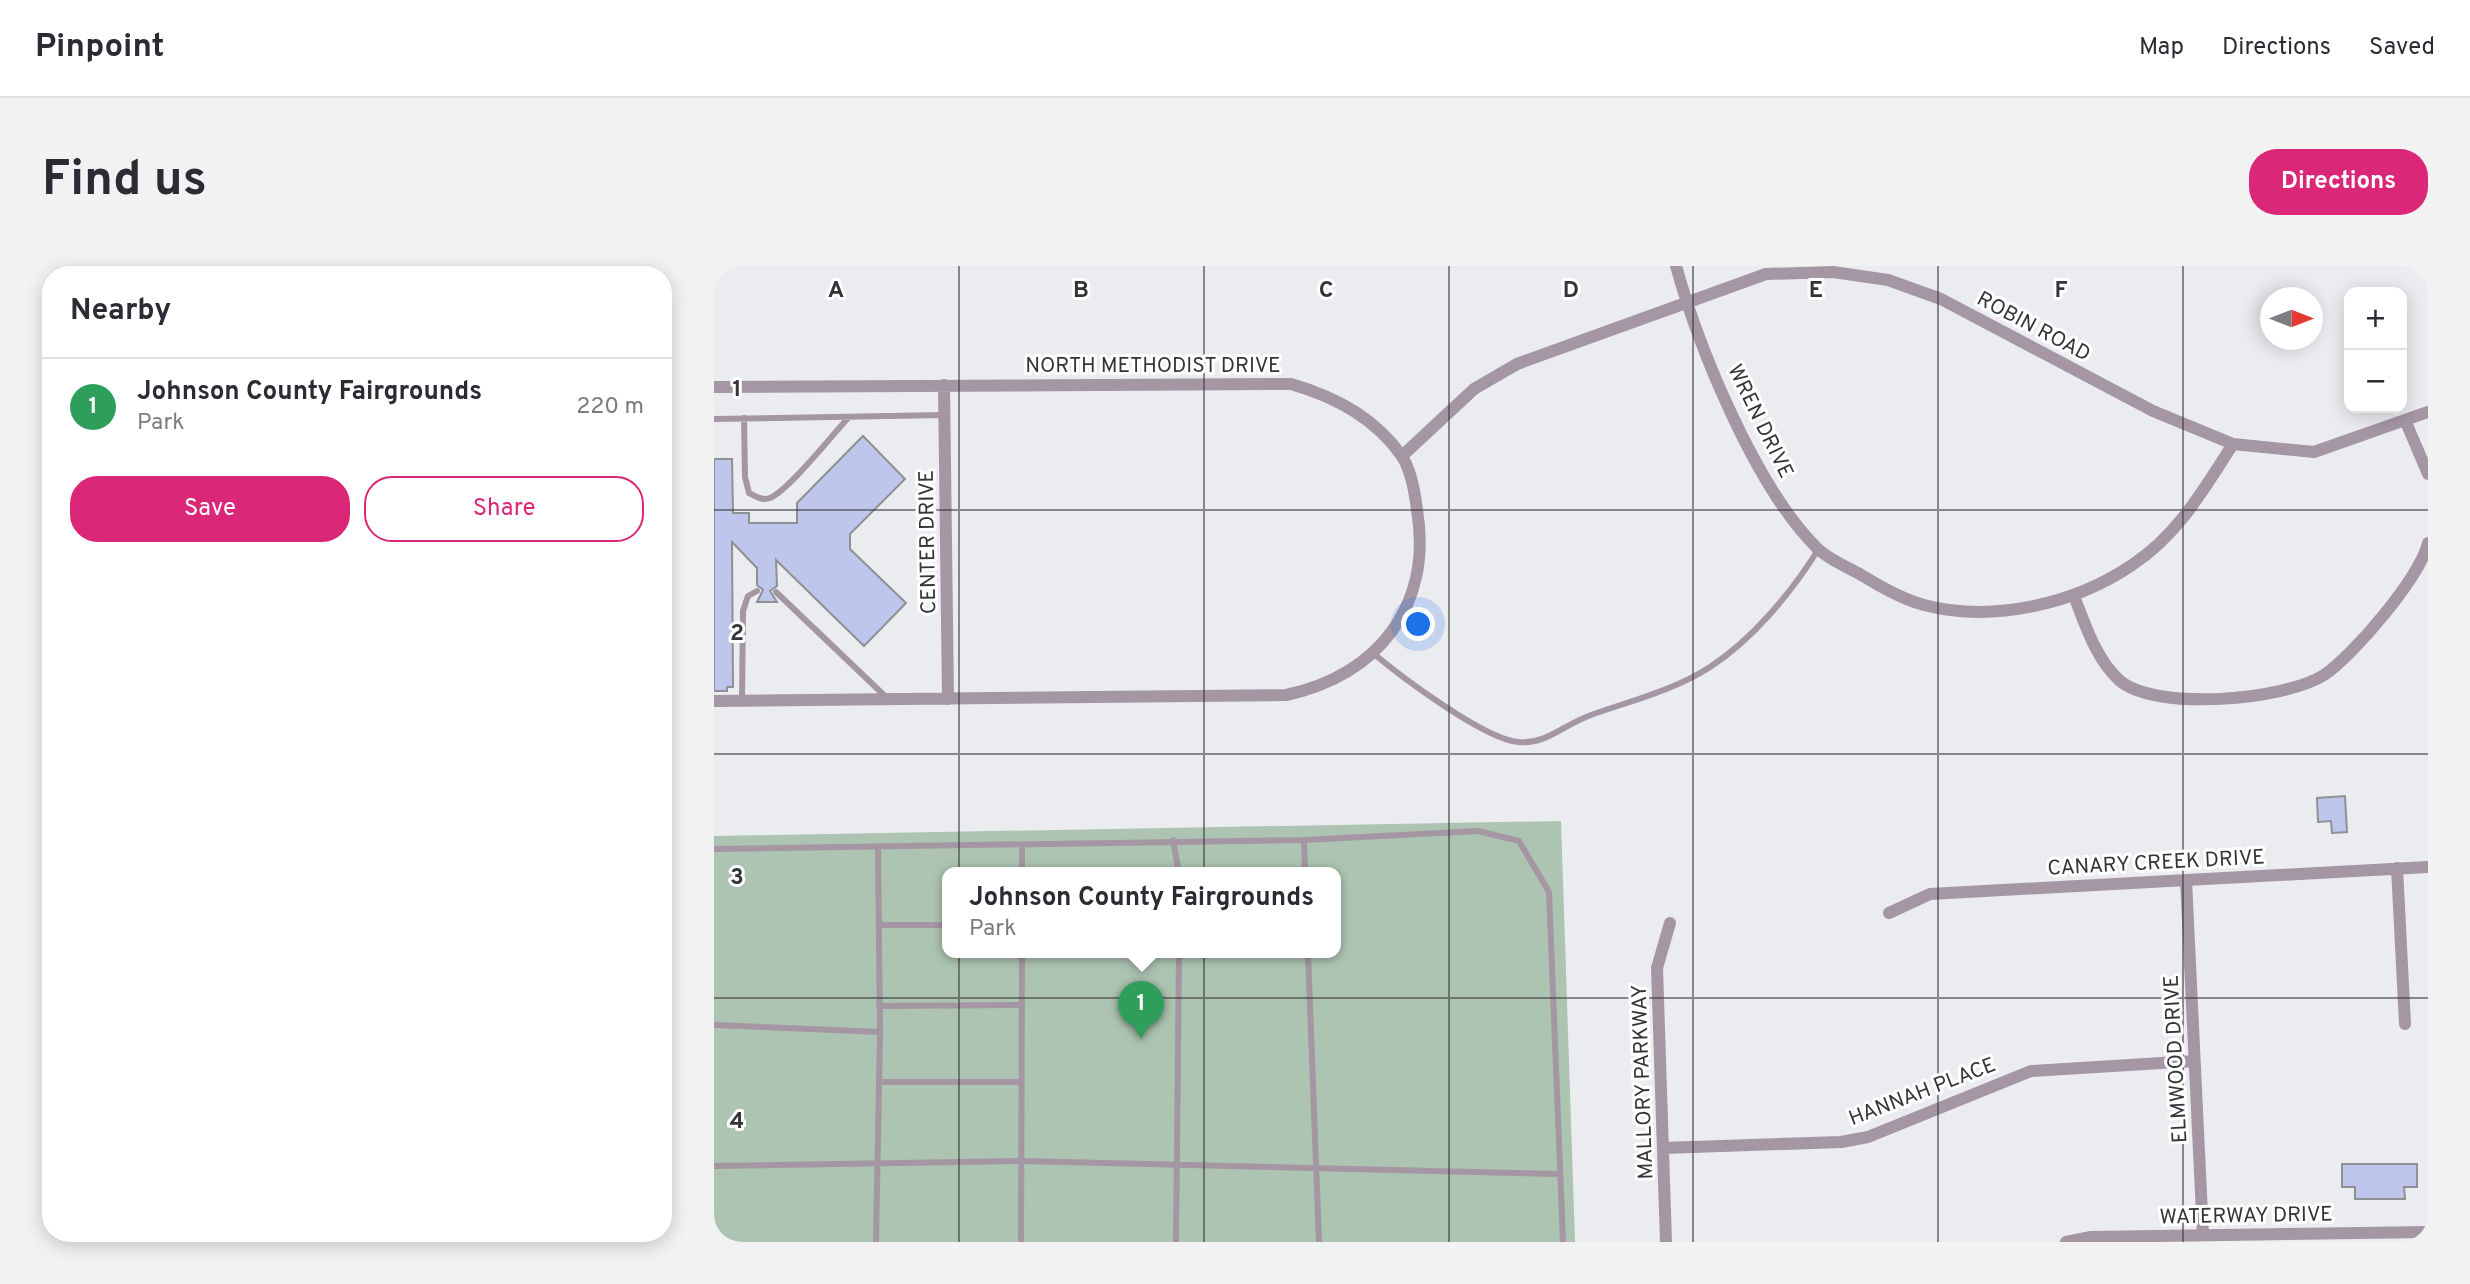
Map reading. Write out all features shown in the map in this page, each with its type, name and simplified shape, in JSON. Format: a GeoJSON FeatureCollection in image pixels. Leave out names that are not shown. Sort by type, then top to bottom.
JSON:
{"type":"FeatureCollection","features":[{"type":"Feature","properties":{"kind":"street","name":"WREN DRIVE"},"geometry":{"type":"LineString","coordinates":[[1676,266],[1686,301],[1743,438],[1779,500],[1818,550],[1877,584],[1924,605],[1976,612],[2074,596],[2133,565],[2184,520],[2233,444]]}},
{"type":"Feature","properties":{"kind":"street","name":"ROBIN ROAD"},"geometry":{"type":"LineString","coordinates":[[1402,456],[1474,389],[1517,364],[1766,274],[1833,272],[1888,280],[1941,299],[2153,411],[2233,444],[2314,453],[2428,412]]}},
{"type":"Feature","properties":{"kind":"street","name":"NORTH METHODIST DRIVE"},"geometry":{"type":"LineString","coordinates":[[714,387],[1291,384],[1338,401],[1363,417],[1402,456],[1414,492],[1421,533],[1420,566],[1412,598],[1394,628],[1373,653],[1350,672],[1319,689],[1286,695],[714,701]]}},
{"type":"Feature","properties":{"kind":"street","name":"CENTER DRIVE"},"geometry":{"type":"LineString","coordinates":[[944,386],[948,699]]}},
{"type":"Feature","properties":{"kind":"street"},"geometry":{"type":"LineString","coordinates":[[2406,420],[2428,474]]}},
{"type":"Feature","properties":{"kind":"street"},"geometry":{"type":"LineString","coordinates":[[2074,596],[2092,641],[2119,680],[2144,695],[2174,700],[2267,694],[2322,676],[2344,658],[2424,559],[2428,543]]}},
{"type":"Feature","properties":{"kind":"street","name":"CANARY CREEK DRIVE"},"geometry":{"type":"LineString","coordinates":[[1889,913],[1930,894],[2428,867]]}},
{"type":"Feature","properties":{"kind":"street"},"geometry":{"type":"LineString","coordinates":[[2397,868],[2405,1024]]}},
{"type":"Feature","properties":{"kind":"street","name":"ELMWOOD DRIVE"},"geometry":{"type":"LineString","coordinates":[[2186,880],[2203,1235]]}},
{"type":"Feature","properties":{"kind":"street","name":"MALLORY PARKWAY"},"geometry":{"type":"LineString","coordinates":[[1666,1242],[1657,968],[1670,923]]}},
{"type":"Feature","properties":{"kind":"street","name":"HANNAH PLACE"},"geometry":{"type":"LineString","coordinates":[[1663,1148],[1841,1142],[1868,1137],[2031,1071],[2194,1061]]}},
{"type":"Feature","properties":{"kind":"street","name":"WATERWAY DRIVE"},"geometry":{"type":"LineString","coordinates":[[2066,1242],[2091,1237],[2428,1232]]}},
{"type":"Feature","properties":{"kind":"lane"},"geometry":{"type":"LineString","coordinates":[[714,419],[945,415]]}},
{"type":"Feature","properties":{"kind":"lane"},"geometry":{"type":"LineString","coordinates":[[744,418],[745,477],[749,493],[763,499],[772,498],[784,487],[849,416]]}},
{"type":"Feature","properties":{"kind":"lane"},"geometry":{"type":"LineString","coordinates":[[1373,653],[1439,702],[1474,723],[1516,742],[1542,741],[1565,726],[1616,708],[1709,668],[1739,645],[1765,618],[1803,574],[1818,550]]}},
{"type":"Feature","properties":{"kind":"lane"},"geometry":{"type":"LineString","coordinates":[[743,699],[743,611],[748,596],[757,591]]}},
{"type":"Feature","properties":{"kind":"lane"},"geometry":{"type":"LineString","coordinates":[[776,592],[887,699]]}},
{"type":"Feature","properties":{"kind":"lane"},"geometry":{"type":"LineString","coordinates":[[714,849],[1304,840],[1478,831],[1518,841],[1549,892],[1563,1242]]}},
{"type":"Feature","properties":{"kind":"lane"},"geometry":{"type":"LineString","coordinates":[[1173,840],[1178,867]]}},
{"type":"Feature","properties":{"kind":"lane"},"geometry":{"type":"LineString","coordinates":[[1304,840],[1305,867]]}},
{"type":"Feature","properties":{"kind":"lane"},"geometry":{"type":"LineString","coordinates":[[1022,846],[1022,867]]}},
{"type":"Feature","properties":{"kind":"lane"},"geometry":{"type":"LineString","coordinates":[[876,1242],[880,1032],[878,848]]}},
{"type":"Feature","properties":{"kind":"lane"},"geometry":{"type":"LineString","coordinates":[[879,925],[942,925]]}},
{"type":"Feature","properties":{"kind":"lane"},"geometry":{"type":"LineString","coordinates":[[1021,1242],[1022,958]]}},
{"type":"Feature","properties":{"kind":"lane"},"geometry":{"type":"LineString","coordinates":[[1176,1242],[1179,958]]}},
{"type":"Feature","properties":{"kind":"lane"},"geometry":{"type":"LineString","coordinates":[[1308,958],[1319,1242]]}},
{"type":"Feature","properties":{"kind":"lane"},"geometry":{"type":"LineString","coordinates":[[879,1006],[1022,1005]]}},
{"type":"Feature","properties":{"kind":"lane"},"geometry":{"type":"LineString","coordinates":[[714,1025],[880,1032]]}},
{"type":"Feature","properties":{"kind":"lane"},"geometry":{"type":"LineString","coordinates":[[879,1082],[1022,1082]]}},
{"type":"Feature","properties":{"kind":"lane"},"geometry":{"type":"LineString","coordinates":[[714,1167],[1022,1161],[1316,1166],[1560,1174]]}},
{"type":"Feature","properties":{"kind":"green space"},"geometry":{"type":"Polygon","coordinates":[[[1561,821],[1575,1242],[714,1242],[714,836],[1561,821]]]}},
{"type":"Feature","properties":{"kind":"building"},"geometry":{"type":"Polygon","coordinates":[[[863,436],[905,479],[850,534],[850,549],[906,603],[864,646],[776,560],[777,586],[770,591],[777,602],[757,602],[763,590],[757,585],[757,568],[732,542],[733,687],[727,687],[727,691],[714,691],[714,459],[732,459],[733,513],[749,513],[749,523],[797,523],[797,503],[863,436]]]}},
{"type":"Feature","properties":{"kind":"building"},"geometry":{"type":"Polygon","coordinates":[[[2345,796],[2347,832],[2332,833],[2331,821],[2318,822],[2317,798],[2345,796]]]}},
{"type":"Feature","properties":{"kind":"building"},"geometry":{"type":"Polygon","coordinates":[[[2342,1164],[2417,1164],[2417,1187],[2404,1187],[2405,1199],[2355,1199],[2355,1187],[2342,1187],[2342,1164]]]}},
{"type":"Feature","properties":{"kind":"place","name":"Johnson County Fairgrounds"},"geometry":{"type":"Point","coordinates":[1141,1039]}}]}
